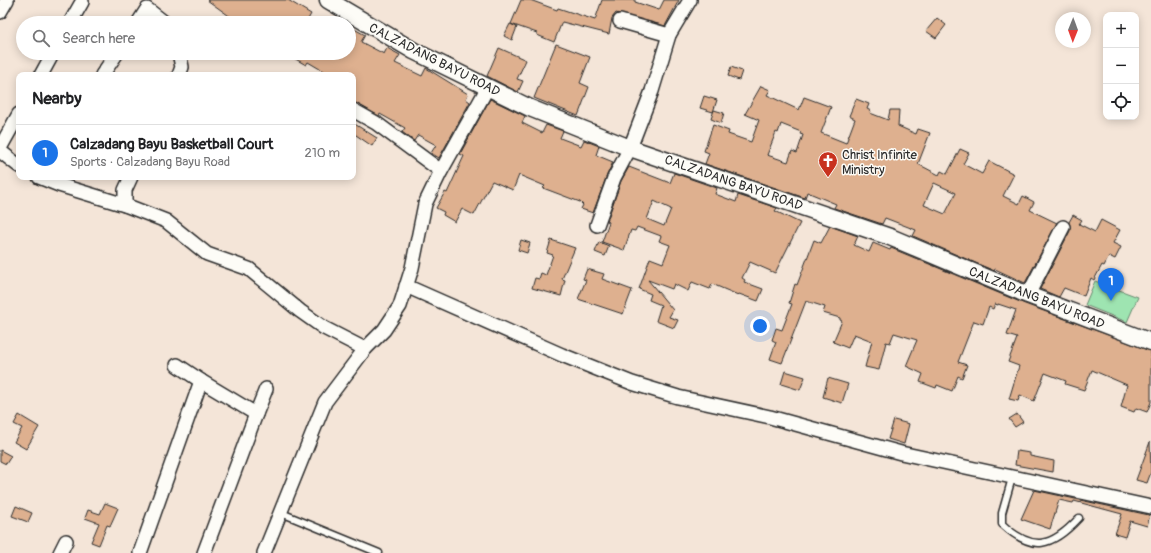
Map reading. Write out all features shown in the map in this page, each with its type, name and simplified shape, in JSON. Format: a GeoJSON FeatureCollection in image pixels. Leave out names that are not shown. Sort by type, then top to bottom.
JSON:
{"type":"FeatureCollection","features":[{"type":"Feature","properties":{"kind":"street"},"geometry":{"type":"LineString","coordinates":[[0,12],[7,0]]}},
{"type":"Feature","properties":{"kind":"street","name":"CALZADANG BAYU ROAD"},"geometry":{"type":"LineString","coordinates":[[328,0],[355,16]]}},
{"type":"Feature","properties":{"kind":"street"},"geometry":{"type":"LineString","coordinates":[[597,225],[614,178],[630,148],[652,91],[669,35],[690,0]]}},
{"type":"Feature","properties":{"kind":"street"},"geometry":{"type":"LineString","coordinates":[[74,16],[82,2]]}},
{"type":"Feature","properties":{"kind":"street"},"geometry":{"type":"LineString","coordinates":[[142,16],[147,9],[156,16]]}},
{"type":"Feature","properties":{"kind":"street","name":"CALZADANG BAYU ROAD"},"geometry":{"type":"LineString","coordinates":[[356,17],[414,51],[530,108],[630,148],[890,237],[1028,295],[1151,342]]}},
{"type":"Feature","properties":{"kind":"street"},"geometry":{"type":"LineString","coordinates":[[620,21],[669,35]]}},
{"type":"Feature","properties":{"kind":"street"},"geometry":{"type":"LineString","coordinates":[[43,72],[49,60]]}},
{"type":"Feature","properties":{"kind":"street"},"geometry":{"type":"LineString","coordinates":[[104,72],[112,60]]}},
{"type":"Feature","properties":{"kind":"street"},"geometry":{"type":"LineString","coordinates":[[180,60],[182,67],[180,72]]}},
{"type":"Feature","properties":{"kind":"street"},"geometry":{"type":"LineString","coordinates":[[264,553],[279,512],[325,402],[365,349],[391,321],[400,306],[412,268],[425,204],[441,171],[488,87]]}},
{"type":"Feature","properties":{"kind":"street"},"geometry":{"type":"LineString","coordinates":[[356,112],[376,123],[441,171]]}},
{"type":"Feature","properties":{"kind":"street"},"geometry":{"type":"LineString","coordinates":[[0,148],[16,119]]}},
{"type":"Feature","properties":{"kind":"street"},"geometry":{"type":"LineString","coordinates":[[0,151],[16,164]]}},
{"type":"Feature","properties":{"kind":"street"},"geometry":{"type":"LineString","coordinates":[[46,180],[59,186],[125,205],[166,221],[207,254],[249,269],[300,311],[324,328],[365,349]]}},
{"type":"Feature","properties":{"kind":"street"},"geometry":{"type":"LineString","coordinates":[[125,205],[125,190],[130,180]]}},
{"type":"Feature","properties":{"kind":"street"},"geometry":{"type":"LineString","coordinates":[[1028,295],[1062,227]]}},
{"type":"Feature","properties":{"kind":"street"},"geometry":{"type":"LineString","coordinates":[[406,286],[562,355],[632,383],[678,398],[770,417],[901,453],[1151,507]]}},
{"type":"Feature","properties":{"kind":"street"},"geometry":{"type":"LineString","coordinates":[[177,365],[201,382],[256,414]]}},
{"type":"Feature","properties":{"kind":"street"},"geometry":{"type":"LineString","coordinates":[[140,553],[201,382]]}},
{"type":"Feature","properties":{"kind":"street"},"geometry":{"type":"LineString","coordinates":[[204,553],[266,389]]}},
{"type":"Feature","properties":{"kind":"lane"},"geometry":{"type":"LineString","coordinates":[[1012,478],[1002,513],[1002,524],[1015,537],[1034,543],[1045,544],[1054,541],[1064,534],[1079,518]]}},
{"type":"Feature","properties":{"kind":"lane"},"geometry":{"type":"LineString","coordinates":[[279,512],[379,553]]}},
{"type":"Feature","properties":{"kind":"green space"},"geometry":{"type":"Polygon","coordinates":[[[1095,281],[1138,297],[1127,322],[1085,305],[1095,281]]]}},
{"type":"Feature","properties":{"kind":"building"},"geometry":{"type":"Polygon","coordinates":[[[207,0],[288,0],[311,14],[310,16],[229,16],[207,0]]]}},
{"type":"Feature","properties":{"kind":"building"},"geometry":{"type":"Polygon","coordinates":[[[521,0],[530,0],[557,10],[558,8],[595,20],[602,0],[635,0],[635,2],[659,10],[664,0],[679,0],[665,26],[616,13],[612,18],[609,34],[562,22],[554,42],[537,35],[537,33],[511,24],[521,0]]]}},
{"type":"Feature","properties":{"kind":"building"},"geometry":{"type":"Polygon","coordinates":[[[937,18],[946,25],[936,38],[926,31],[937,18]]]}},
{"type":"Feature","properties":{"kind":"building"},"geometry":{"type":"Polygon","coordinates":[[[510,24],[517,27],[512,40],[504,36],[510,24]]]}},
{"type":"Feature","properties":{"kind":"building"},"geometry":{"type":"Polygon","coordinates":[[[356,30],[365,35],[361,42],[384,54],[387,48],[400,55],[395,63],[422,76],[426,68],[468,94],[466,99],[470,102],[439,158],[431,153],[436,145],[418,135],[414,141],[402,132],[405,128],[380,114],[379,116],[356,104],[356,72],[325,72],[308,62],[306,65],[297,60],[356,60],[356,30]]]}},
{"type":"Feature","properties":{"kind":"building"},"geometry":{"type":"Polygon","coordinates":[[[556,44],[590,57],[580,83],[589,87],[578,116],[534,98],[556,44]]]}},
{"type":"Feature","properties":{"kind":"building"},"geometry":{"type":"Polygon","coordinates":[[[499,48],[526,60],[517,79],[523,81],[518,92],[487,76],[499,48]]]}},
{"type":"Feature","properties":{"kind":"building"},"geometry":{"type":"Polygon","coordinates":[[[731,67],[742,71],[739,80],[728,76],[731,67]]]}},
{"type":"Feature","properties":{"kind":"building"},"geometry":{"type":"Polygon","coordinates":[[[761,86],[770,90],[767,95],[799,110],[804,97],[831,107],[821,133],[846,143],[855,119],[849,116],[856,99],[869,104],[867,109],[871,111],[870,113],[888,120],[890,110],[899,110],[898,126],[916,134],[918,129],[930,133],[918,164],[939,175],[941,171],[947,174],[960,149],[969,153],[963,164],[982,174],[989,161],[1014,174],[1003,196],[1019,204],[1023,196],[1034,202],[1030,210],[1057,223],[1025,283],[995,269],[994,271],[913,236],[916,230],[885,218],[882,224],[834,208],[836,204],[807,192],[805,198],[705,164],[709,153],[704,151],[713,125],[729,131],[728,134],[751,142],[759,120],[745,114],[761,86]],[[781,124],[778,133],[776,132],[767,155],[788,162],[792,151],[797,153],[803,135],[800,134],[801,132],[781,124]],[[934,183],[924,205],[945,214],[956,193],[934,183]]]}},
{"type":"Feature","properties":{"kind":"building"},"geometry":{"type":"Polygon","coordinates":[[[704,96],[717,100],[713,112],[700,108],[704,96]]]}},
{"type":"Feature","properties":{"kind":"building"},"geometry":{"type":"Polygon","coordinates":[[[490,99],[525,116],[522,123],[542,133],[546,125],[563,131],[560,138],[581,146],[584,140],[599,146],[596,155],[613,162],[593,213],[581,209],[583,205],[580,202],[543,188],[545,186],[519,175],[513,190],[492,181],[474,215],[462,209],[455,222],[443,215],[444,212],[436,208],[445,192],[447,193],[464,156],[460,154],[490,99]]]}},
{"type":"Feature","properties":{"kind":"building"},"geometry":{"type":"Polygon","coordinates":[[[714,110],[724,113],[721,123],[711,119],[714,110]]]}},
{"type":"Feature","properties":{"kind":"building"},"geometry":{"type":"Polygon","coordinates":[[[356,125],[377,138],[372,146],[356,135],[356,125]]]}},
{"type":"Feature","properties":{"kind":"building"},"geometry":{"type":"Polygon","coordinates":[[[629,167],[670,183],[674,173],[717,188],[715,194],[736,202],[738,195],[777,208],[775,211],[800,223],[775,273],[750,262],[742,278],[745,280],[744,282],[763,289],[758,301],[739,294],[738,295],[712,284],[710,289],[692,282],[688,291],[674,284],[672,289],[648,280],[673,310],[669,317],[678,320],[674,328],[656,321],[661,305],[649,300],[651,294],[639,289],[650,258],[663,263],[670,245],[659,241],[661,236],[637,227],[635,231],[631,230],[624,250],[602,242],[609,222],[607,221],[621,181],[629,167]],[[654,201],[647,219],[664,226],[671,209],[654,201]]]}},
{"type":"Feature","properties":{"kind":"building"},"geometry":{"type":"Polygon","coordinates":[[[1073,215],[1082,220],[1079,224],[1095,232],[1101,220],[1120,230],[1113,243],[1121,247],[1115,259],[1109,256],[1094,280],[1091,278],[1084,296],[1064,288],[1059,297],[1040,289],[1070,231],[1069,222],[1073,215]]]}},
{"type":"Feature","properties":{"kind":"building"},"geometry":{"type":"Polygon","coordinates":[[[830,226],[858,236],[854,245],[869,252],[873,243],[890,250],[891,248],[1025,304],[1151,351],[1151,402],[1147,412],[1136,408],[1134,412],[1121,407],[1127,385],[1092,370],[1084,390],[1065,384],[1066,381],[1045,373],[1034,401],[1020,395],[1018,401],[1009,399],[1019,366],[1008,362],[1017,338],[1007,335],[1016,310],[998,304],[995,304],[993,309],[989,307],[983,324],[974,321],[958,362],[967,365],[962,378],[958,376],[952,391],[937,385],[936,388],[920,382],[923,374],[906,366],[917,340],[894,333],[890,343],[886,342],[879,370],[865,367],[872,341],[854,334],[848,348],[833,342],[842,321],[840,318],[823,313],[825,307],[806,301],[782,363],[770,359],[776,342],[772,340],[776,328],[782,330],[792,304],[789,303],[795,284],[797,285],[814,240],[821,243],[830,226]]]}},
{"type":"Feature","properties":{"kind":"building"},"geometry":{"type":"Polygon","coordinates":[[[521,240],[530,243],[527,253],[518,250],[521,240]]]}},
{"type":"Feature","properties":{"kind":"building"},"geometry":{"type":"Polygon","coordinates":[[[551,240],[575,248],[562,279],[565,280],[561,296],[532,288],[535,278],[539,279],[541,273],[546,275],[553,255],[547,253],[551,240]]]}},
{"type":"Feature","properties":{"kind":"building"},"geometry":{"type":"Polygon","coordinates":[[[599,242],[609,246],[605,256],[595,252],[599,242]]]}},
{"type":"Feature","properties":{"kind":"building"},"geometry":{"type":"Polygon","coordinates":[[[587,269],[604,274],[602,279],[632,290],[623,314],[578,299],[586,280],[583,279],[587,269]]]}},
{"type":"Feature","properties":{"kind":"building"},"geometry":{"type":"Polygon","coordinates":[[[785,371],[805,377],[800,390],[781,384],[785,371]]]}},
{"type":"Feature","properties":{"kind":"building"},"geometry":{"type":"Polygon","coordinates":[[[828,378],[848,384],[842,403],[823,397],[828,378]]]}},
{"type":"Feature","properties":{"kind":"building"},"geometry":{"type":"Polygon","coordinates":[[[1017,414],[1023,422],[1015,427],[1009,419],[1017,414]]]}},
{"type":"Feature","properties":{"kind":"building"},"geometry":{"type":"Polygon","coordinates":[[[19,415],[39,427],[26,449],[14,442],[22,428],[14,424],[19,415]]]}},
{"type":"Feature","properties":{"kind":"building"},"geometry":{"type":"Polygon","coordinates":[[[894,420],[909,424],[904,444],[888,439],[894,420]]]}},
{"type":"Feature","properties":{"kind":"building"},"geometry":{"type":"Polygon","coordinates":[[[1150,442],[1151,472],[1147,483],[1136,480],[1150,442]]]}},
{"type":"Feature","properties":{"kind":"building"},"geometry":{"type":"Polygon","coordinates":[[[0,450],[11,456],[6,464],[0,461],[0,450]]]}},
{"type":"Feature","properties":{"kind":"building"},"geometry":{"type":"Polygon","coordinates":[[[1017,451],[1030,453],[1030,456],[1054,461],[1053,472],[1015,465],[1017,451]]]}},
{"type":"Feature","properties":{"kind":"building"},"geometry":{"type":"Polygon","coordinates":[[[1034,490],[1150,515],[1147,526],[1130,521],[1125,537],[1115,534],[1122,514],[1074,501],[1073,503],[1059,500],[1050,529],[1021,519],[1034,490]]]}},
{"type":"Feature","properties":{"kind":"building"},"geometry":{"type":"Polygon","coordinates":[[[105,503],[118,508],[110,526],[107,525],[99,545],[91,542],[99,523],[85,518],[88,510],[100,514],[105,503]]]}},
{"type":"Feature","properties":{"kind":"building"},"geometry":{"type":"Polygon","coordinates":[[[16,506],[32,513],[28,522],[12,516],[16,506]]]}},
{"type":"Feature","properties":{"kind":"place","name":"Christ Infinite Ministry"},"geometry":{"type":"Point","coordinates":[828,178]}},
{"type":"Feature","properties":{"kind":"place","name":"Calzadang Bayu Basketball Court"},"geometry":{"type":"Point","coordinates":[1111,301]}}]}
